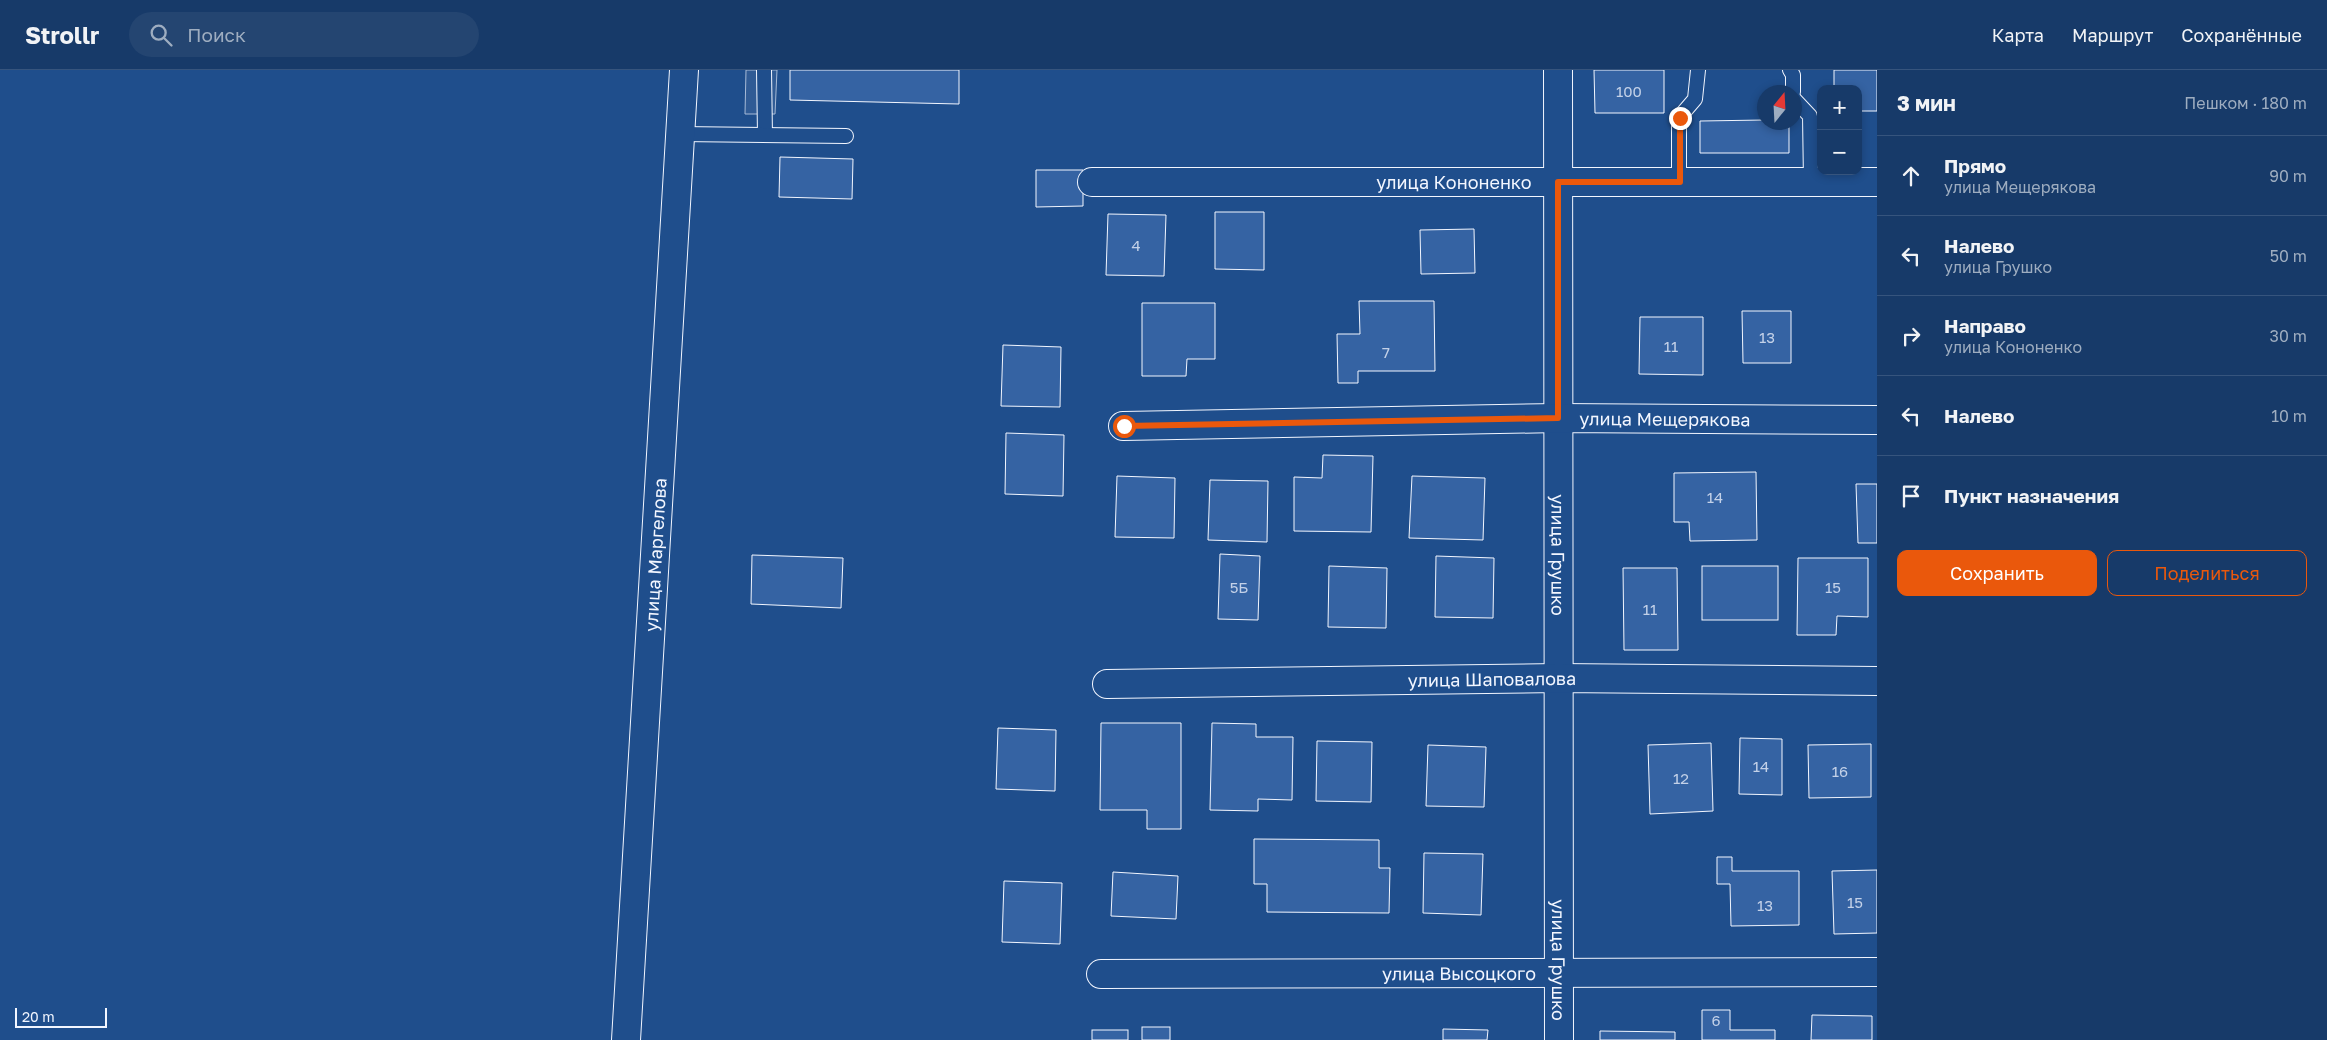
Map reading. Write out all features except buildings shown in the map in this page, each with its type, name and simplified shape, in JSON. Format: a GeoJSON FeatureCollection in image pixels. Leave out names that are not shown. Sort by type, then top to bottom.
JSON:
{"type":"FeatureCollection","features":[{"type":"Feature","properties":{"kind":"street","name":"улица Маргелова"},"geometry":{"type":"LineString","coordinates":[[626,1040],[684,70]]}},
{"type":"Feature","properties":{"kind":"street","name":"улица Грушко"},"geometry":{"type":"LineString","coordinates":[[1558,70],[1559,1040]]}},
{"type":"Feature","properties":{"kind":"street","name":"улица Кононенко"},"geometry":{"type":"LineString","coordinates":[[1092,182],[1877,182]]}},
{"type":"Feature","properties":{"kind":"street","name":"улица Мещерякова"},"geometry":{"type":"LineString","coordinates":[[1124,426],[1558,418],[1877,420]]}},
{"type":"Feature","properties":{"kind":"street","name":"улица Шаповалова"},"geometry":{"type":"LineString","coordinates":[[1106,684],[1558,678],[1877,681]]}},
{"type":"Feature","properties":{"kind":"street","name":"улица Высоцкого"},"geometry":{"type":"LineString","coordinates":[[1101,974],[1877,972]]}},
{"type":"Feature","properties":{"kind":"lane"},"geometry":{"type":"LineString","coordinates":[[764,70],[764,134]]}},
{"type":"Feature","properties":{"kind":"lane"},"geometry":{"type":"LineString","coordinates":[[1680,182],[1679,123],[1683,113],[1695,98],[1698,70]]}},
{"type":"Feature","properties":{"kind":"lane"},"geometry":{"type":"LineString","coordinates":[[1790,70],[1793,74],[1793,85]]}},
{"type":"Feature","properties":{"kind":"lane"},"geometry":{"type":"LineString","coordinates":[[1802,108],[1810,116],[1812,182]]}},
{"type":"Feature","properties":{"kind":"lane"},"geometry":{"type":"LineString","coordinates":[[680,134],[846,136]]}},
{"type":"Feature","properties":{"kind":"shaded area"},"geometry":{"type":"Polygon","coordinates":[[[746,70],[777,70],[775,114],[745,114],[746,70]]]}},
{"type":"Feature","properties":{"kind":"route"},"geometry":{"type":"LineString","coordinates":[[1124,426],[1558,418],[1558,182],[1680,182],[1680,118]]}}]}
